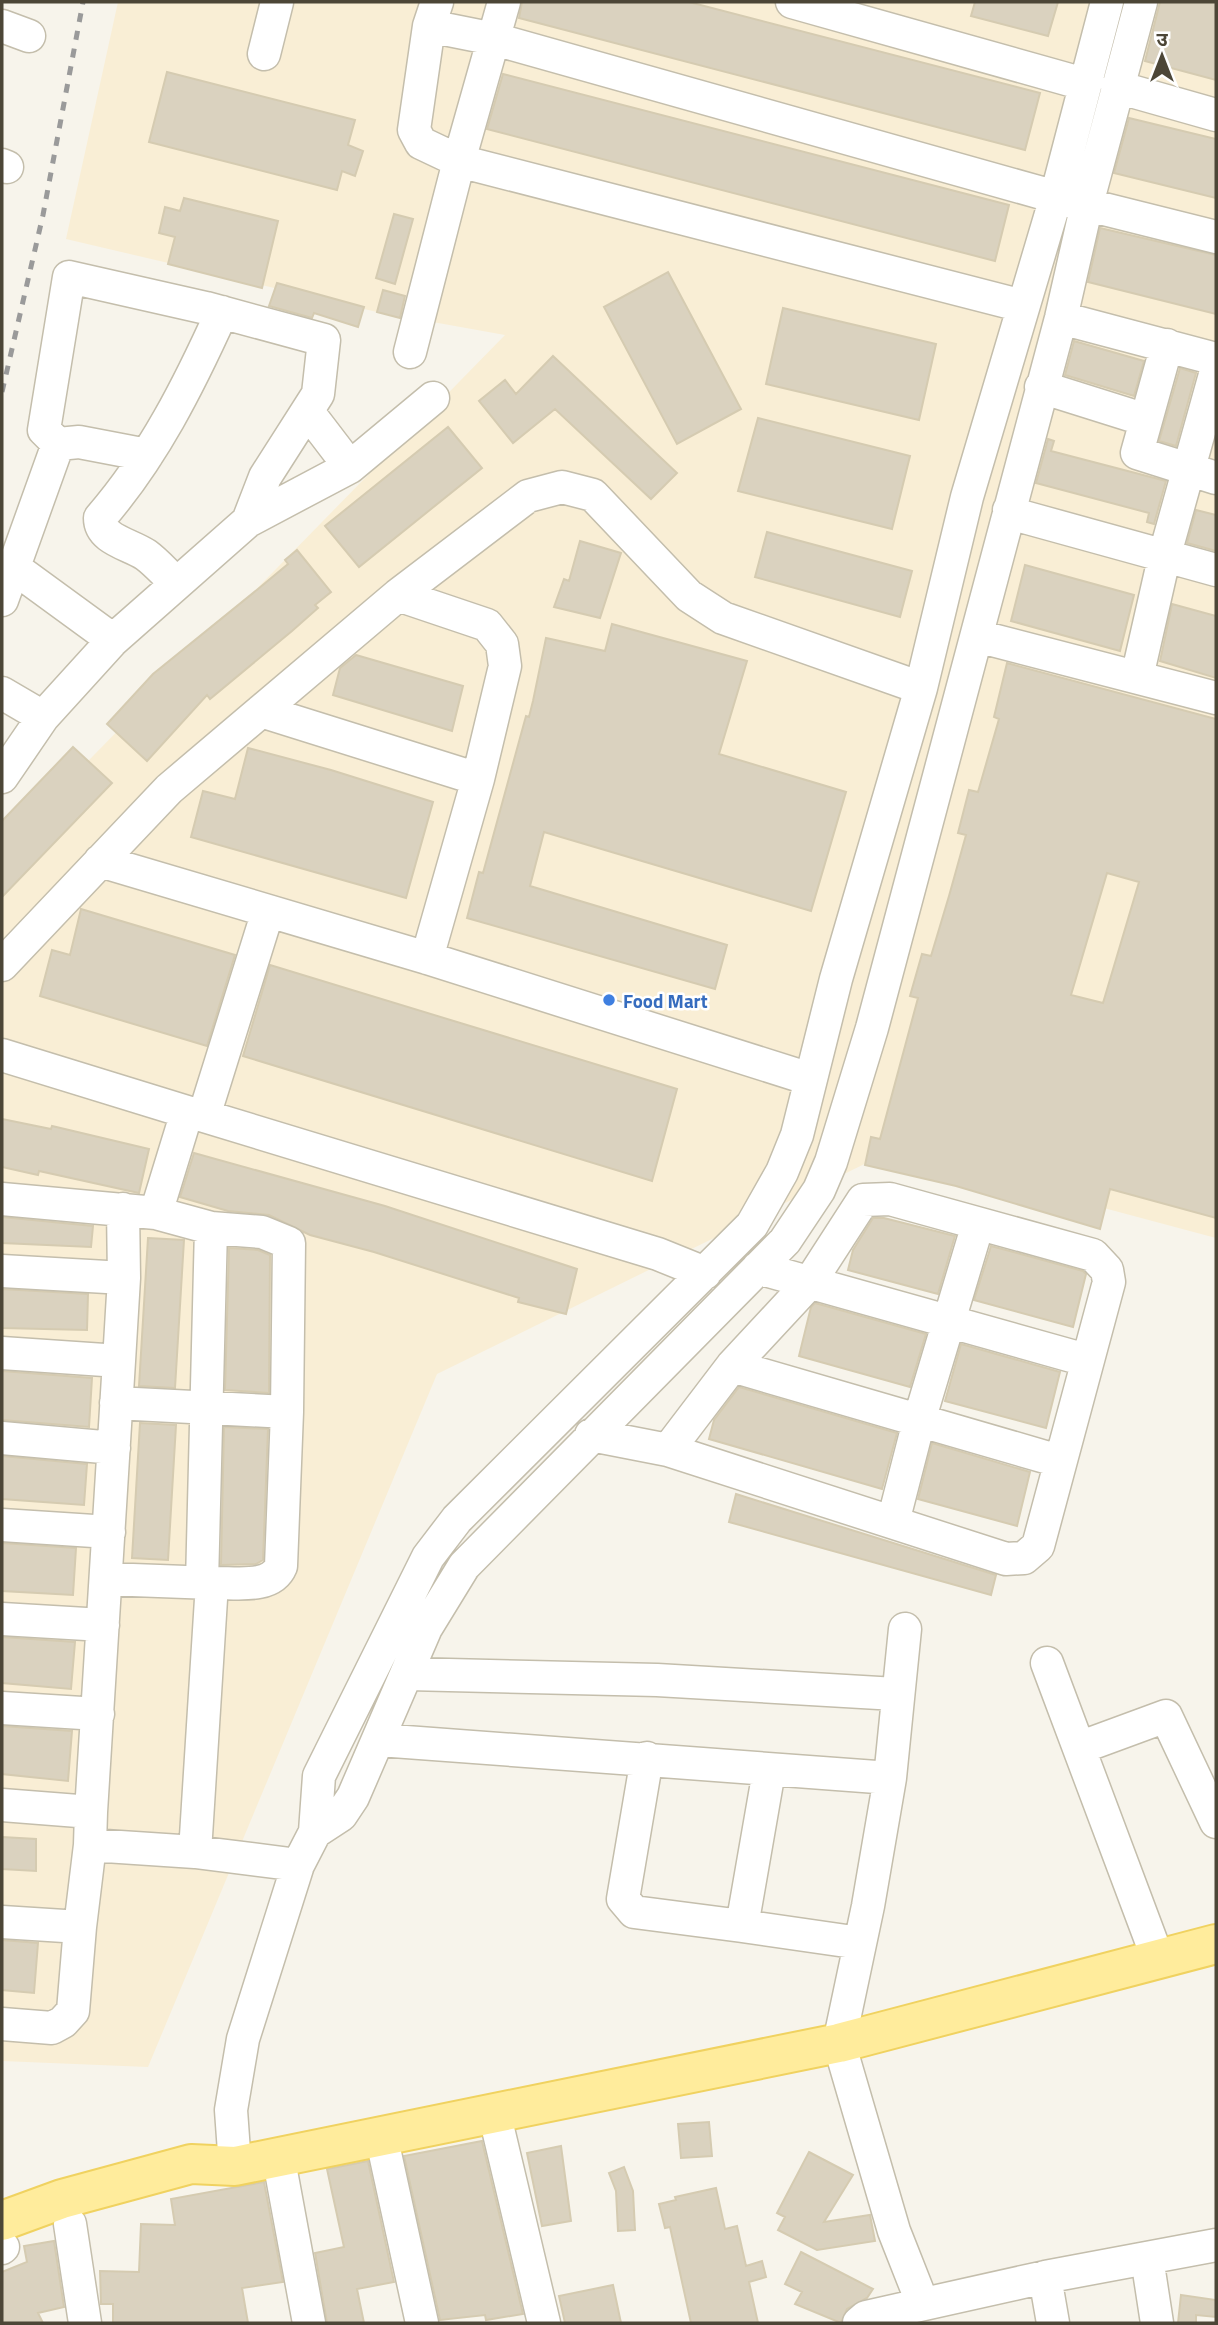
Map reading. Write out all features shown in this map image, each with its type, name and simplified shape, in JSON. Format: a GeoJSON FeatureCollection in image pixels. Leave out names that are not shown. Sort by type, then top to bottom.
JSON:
{"type":"FeatureCollection","features":[{"type":"Feature","properties":{"kind":"main road"},"geometry":{"type":"LineString","coordinates":[[4,2232],[70,2224],[201,2185],[234,2166],[278,2155],[839,2043],[1216,1944]]}},
{"type":"Feature","properties":{"kind":"main road"},"geometry":{"type":"LineString","coordinates":[[4,2232],[62,2199],[191,2164],[234,2166]]}},
{"type":"Feature","properties":{"kind":"street"},"geometry":{"type":"LineString","coordinates":[[264,54],[277,2]]}},
{"type":"Feature","properties":{"kind":"street"},"geometry":{"type":"LineString","coordinates":[[410,352],[458,161],[504,2]]}},
{"type":"Feature","properties":{"kind":"street"},"geometry":{"type":"LineString","coordinates":[[792,2],[1084,84]]}},
{"type":"Feature","properties":{"kind":"street"},"geometry":{"type":"LineString","coordinates":[[234,2166],[231,2110],[243,2039],[298,1865],[315,1832],[319,1776],[428,1557],[457,1519],[752,1225],[782,1172],[797,1135],[836,979],[921,688],[967,497],[1056,197],[1107,2]]}},
{"type":"Feature","properties":{"kind":"street"},"geometry":{"type":"LineString","coordinates":[[315,1832],[341,1815],[353,1797],[426,1628],[464,1566],[785,1241],[819,1189],[831,1162],[872,1028],[1061,318],[1117,87],[1142,2]]}},
{"type":"Feature","properties":{"kind":"street"},"geometry":{"type":"LineString","coordinates":[[1023,306],[458,161],[421,144],[414,130],[433,14],[494,39],[1056,197],[1216,237]]}},
{"type":"Feature","properties":{"kind":"street"},"geometry":{"type":"LineString","coordinates":[[1117,87],[1216,115]]}},
{"type":"Feature","properties":{"kind":"street"},"geometry":{"type":"LineString","coordinates":[[58,444],[44,430],[69,276],[222,312],[324,340],[318,394],[265,477],[248,521]]}},
{"type":"Feature","properties":{"kind":"street"},"geometry":{"type":"LineString","coordinates":[[176,583],[146,556],[106,534],[100,527],[100,518],[125,489],[147,455],[198,365],[222,312]]}},
{"type":"Feature","properties":{"kind":"street"},"geometry":{"type":"LineString","coordinates":[[1061,318],[1216,359]]}},
{"type":"Feature","properties":{"kind":"street"},"geometry":{"type":"LineString","coordinates":[[1167,345],[1137,453],[1203,474]]}},
{"type":"Feature","properties":{"kind":"street"},"geometry":{"type":"LineString","coordinates":[[1137,677],[1165,554],[1203,474],[1216,371]]}},
{"type":"Feature","properties":{"kind":"street"},"geometry":{"type":"LineString","coordinates":[[1041,387],[1146,420]]}},
{"type":"Feature","properties":{"kind":"street"},"geometry":{"type":"LineString","coordinates":[[2,777],[43,717],[113,640],[176,583],[248,521],[350,467],[433,398]]}},
{"type":"Feature","properties":{"kind":"street"},"geometry":{"type":"LineString","coordinates":[[308,412],[350,467]]}},
{"type":"Feature","properties":{"kind":"street"},"geometry":{"type":"LineString","coordinates":[[58,444],[79,442],[147,455]]}},
{"type":"Feature","properties":{"kind":"street"},"geometry":{"type":"LineString","coordinates":[[2,600],[58,444]]}},
{"type":"Feature","properties":{"kind":"street"},"geometry":{"type":"LineString","coordinates":[[2,965],[169,789],[398,595],[528,496],[562,486],[593,495],[689,596],[723,618],[921,688]]}},
{"type":"Feature","properties":{"kind":"street"},"geometry":{"type":"LineString","coordinates":[[1009,510],[1024,517],[1216,570]]}},
{"type":"Feature","properties":{"kind":"street"},"geometry":{"type":"LineString","coordinates":[[13,567],[113,640]]}},
{"type":"Feature","properties":{"kind":"street"},"geometry":{"type":"LineString","coordinates":[[398,595],[487,625],[502,644],[505,666],[478,779],[427,958]]}},
{"type":"Feature","properties":{"kind":"street"},"geometry":{"type":"LineString","coordinates":[[977,636],[1216,698]]}},
{"type":"Feature","properties":{"kind":"street"},"geometry":{"type":"LineString","coordinates":[[2,693],[43,717]]}},
{"type":"Feature","properties":{"kind":"street"},"geometry":{"type":"LineString","coordinates":[[261,711],[478,779]]}},
{"type":"Feature","properties":{"kind":"street"},"geometry":{"type":"LineString","coordinates":[[100,861],[427,958],[810,1079]]}},
{"type":"Feature","properties":{"kind":"street"},"geometry":{"type":"LineString","coordinates":[[156,1213],[268,912]]}},
{"type":"Feature","properties":{"kind":"street"},"geometry":{"type":"LineString","coordinates":[[2,1055],[657,1254],[705,1273]]}},
{"type":"Feature","properties":{"kind":"street"},"geometry":{"type":"LineString","coordinates":[[2,1199],[156,1213],[211,1228],[262,1232],[289,1243],[287,1412],[281,1566],[277,1575],[268,1582],[207,1583],[106,1579]]}},
{"type":"Feature","properties":{"kind":"street"},"geometry":{"type":"LineString","coordinates":[[591,1435],[668,1450],[1006,1559],[1024,1558],[1038,1546],[1109,1282],[1100,1260],[1093,1255],[890,1199],[863,1200],[810,1282],[732,1366],[668,1450]]}},
{"type":"Feature","properties":{"kind":"street"},"geometry":{"type":"LineString","coordinates":[[2,2024],[52,2028],[63,2022],[73,2011],[90,1845],[120,1361],[124,1278],[122,1209]]}},
{"type":"Feature","properties":{"kind":"street"},"geometry":{"type":"LineString","coordinates":[[893,1522],[919,1422],[978,1224]]}},
{"type":"Feature","properties":{"kind":"street"},"geometry":{"type":"LineString","coordinates":[[195,1852],[207,1583],[205,1408],[211,1228]]}},
{"type":"Feature","properties":{"kind":"street"},"geometry":{"type":"LineString","coordinates":[[758,1268],[1086,1360]]}},
{"type":"Feature","properties":{"kind":"street"},"geometry":{"type":"LineString","coordinates":[[2,1270],[124,1278]]}},
{"type":"Feature","properties":{"kind":"street"},"geometry":{"type":"LineString","coordinates":[[2,1353],[120,1361]]}},
{"type":"Feature","properties":{"kind":"street"},"geometry":{"type":"LineString","coordinates":[[732,1366],[1059,1461]]}},
{"type":"Feature","properties":{"kind":"street"},"geometry":{"type":"LineString","coordinates":[[116,1403],[287,1412]]}},
{"type":"Feature","properties":{"kind":"street"},"geometry":{"type":"LineString","coordinates":[[2,1438],[114,1448]]}},
{"type":"Feature","properties":{"kind":"street"},"geometry":{"type":"LineString","coordinates":[[2,1525],[109,1532]]}},
{"type":"Feature","properties":{"kind":"street"},"geometry":{"type":"LineString","coordinates":[[2,1619],[103,1625]]}},
{"type":"Feature","properties":{"kind":"street"},"geometry":{"type":"LineString","coordinates":[[905,1629],[896,1694],[890,1778],[839,2043],[894,2231],[922,2302]]}},
{"type":"Feature","properties":{"kind":"street"},"geometry":{"type":"LineString","coordinates":[[1047,1663],[1158,1959]]}},
{"type":"Feature","properties":{"kind":"street"},"geometry":{"type":"LineString","coordinates":[[408,1674],[657,1680],[896,1694]]}},
{"type":"Feature","properties":{"kind":"street"},"geometry":{"type":"LineString","coordinates":[[2,1708],[97,1714]]}},
{"type":"Feature","properties":{"kind":"street"},"geometry":{"type":"LineString","coordinates":[[1079,1748],[1166,1716],[1216,1822]]}},
{"type":"Feature","properties":{"kind":"street"},"geometry":{"type":"LineString","coordinates":[[379,1740],[890,1778]]}},
{"type":"Feature","properties":{"kind":"street"},"geometry":{"type":"LineString","coordinates":[[647,1758],[623,1899],[626,1907],[634,1913],[860,1943]]}},
{"type":"Feature","properties":{"kind":"street"},"geometry":{"type":"LineString","coordinates":[[742,1926],[769,1771]]}},
{"type":"Feature","properties":{"kind":"street"},"geometry":{"type":"LineString","coordinates":[[2,1805],[91,1812]]}},
{"type":"Feature","properties":{"kind":"street"},"geometry":{"type":"LineString","coordinates":[[90,1845],[195,1852],[298,1865]]}},
{"type":"Feature","properties":{"kind":"street"},"geometry":{"type":"LineString","coordinates":[[2,1922],[80,1927]]}},
{"type":"Feature","properties":{"kind":"street"},"geometry":{"type":"LineString","coordinates":[[494,2112],[538,2322]]}},
{"type":"Feature","properties":{"kind":"street"},"geometry":{"type":"LineString","coordinates":[[381,2135],[422,2323]]}},
{"type":"Feature","properties":{"kind":"street"},"geometry":{"type":"LineString","coordinates":[[278,2155],[309,2323]]}},
{"type":"Feature","properties":{"kind":"street"},"geometry":{"type":"LineString","coordinates":[[70,2224],[85,2323]]}},
{"type":"Feature","properties":{"kind":"street"},"geometry":{"type":"LineString","coordinates":[[859,2323],[866,2317],[922,2302],[1216,2245]]}},
{"type":"Feature","properties":{"kind":"street"},"geometry":{"type":"LineString","coordinates":[[1147,2258],[1157,2323]]}},
{"type":"Feature","properties":{"kind":"street"},"geometry":{"type":"LineString","coordinates":[[1045,2277],[1053,2323]]}},
{"type":"Feature","properties":{"kind":"shaded area","name":"Food Mart"},"geometry":{"type":"Polygon","coordinates":[[[118,2],[1216,2],[1216,1238],[891,1151],[437,1374],[148,2067],[2,2061],[2,849],[505,335],[377,312],[66,239],[118,2]]]}},
{"type":"Feature","properties":{"kind":"building"},"geometry":{"type":"Polygon","coordinates":[[[522,2],[689,2],[1040,93],[1025,150],[519,18],[522,2]]]}},
{"type":"Feature","properties":{"kind":"building"},"geometry":{"type":"Polygon","coordinates":[[[975,2],[1058,2],[1048,36],[971,16],[975,2]]]}},
{"type":"Feature","properties":{"kind":"building"},"geometry":{"type":"Polygon","coordinates":[[[1160,2],[1216,2],[1216,80],[1145,61],[1160,2]]]}},
{"type":"Feature","properties":{"kind":"building"},"geometry":{"type":"Polygon","coordinates":[[[167,72],[355,120],[348,145],[363,151],[355,176],[342,171],[337,190],[149,142],[167,72]]]}},
{"type":"Feature","properties":{"kind":"building"},"geometry":{"type":"Polygon","coordinates":[[[503,74],[1009,205],[995,261],[487,129],[503,74]]]}},
{"type":"Feature","properties":{"kind":"building"},"geometry":{"type":"Polygon","coordinates":[[[1129,118],[1216,139],[1216,198],[1114,173],[1129,118]]]}},
{"type":"Feature","properties":{"kind":"building"},"geometry":{"type":"Polygon","coordinates":[[[184,198],[278,221],[262,288],[168,264],[175,237],[159,233],[165,207],[180,211],[184,198]]]}},
{"type":"Feature","properties":{"kind":"building"},"geometry":{"type":"Polygon","coordinates":[[[394,214],[413,219],[395,284],[376,278],[394,214]]]}},
{"type":"Feature","properties":{"kind":"building"},"geometry":{"type":"Polygon","coordinates":[[[1100,228],[1216,255],[1216,314],[1088,282],[1100,228]]]}},
{"type":"Feature","properties":{"kind":"building"},"geometry":{"type":"Polygon","coordinates":[[[668,272],[741,409],[677,444],[604,307],[668,272]]]}},
{"type":"Feature","properties":{"kind":"building"},"geometry":{"type":"Polygon","coordinates":[[[277,283],[364,307],[358,327],[314,313],[312,318],[269,306],[277,283]]]}},
{"type":"Feature","properties":{"kind":"building"},"geometry":{"type":"Polygon","coordinates":[[[383,290],[405,296],[400,318],[377,312],[383,290]]]}},
{"type":"Feature","properties":{"kind":"building"},"geometry":{"type":"Polygon","coordinates":[[[783,308],[936,344],[919,420],[766,384],[783,308]]]}},
{"type":"Feature","properties":{"kind":"building"},"geometry":{"type":"Polygon","coordinates":[[[1074,341],[1144,361],[1134,396],[1065,375],[1074,341]]]}},
{"type":"Feature","properties":{"kind":"building"},"geometry":{"type":"Polygon","coordinates":[[[553,356],[677,473],[651,499],[555,409],[513,443],[479,401],[505,380],[516,394],[553,356]]]}},
{"type":"Feature","properties":{"kind":"building"},"geometry":{"type":"Polygon","coordinates":[[[1180,368],[1196,373],[1176,446],[1159,441],[1180,368]]]}},
{"type":"Feature","properties":{"kind":"building"},"geometry":{"type":"Polygon","coordinates":[[[758,418],[910,456],[892,529],[738,491],[758,418]]]}},
{"type":"Feature","properties":{"kind":"building"},"geometry":{"type":"Polygon","coordinates":[[[448,427],[482,468],[359,567],[325,526],[448,427]]]}},
{"type":"Feature","properties":{"kind":"building"},"geometry":{"type":"Polygon","coordinates":[[[1048,439],[1054,441],[1051,451],[1166,481],[1154,524],[1147,522],[1149,513],[1036,483],[1048,439]]]}},
{"type":"Feature","properties":{"kind":"building"},"geometry":{"type":"Polygon","coordinates":[[[1196,510],[1216,515],[1216,551],[1187,543],[1196,510]]]}},
{"type":"Feature","properties":{"kind":"building"},"geometry":{"type":"Polygon","coordinates":[[[767,532],[912,571],[900,617],[755,577],[767,532]]]}},
{"type":"Feature","properties":{"kind":"building"},"geometry":{"type":"Polygon","coordinates":[[[580,541],[621,553],[600,618],[554,607],[564,579],[569,581],[580,541]]]}},
{"type":"Feature","properties":{"kind":"building"},"geometry":{"type":"Polygon","coordinates":[[[297,550],[331,592],[315,605],[318,608],[292,631],[210,699],[207,695],[147,761],[107,724],[153,674],[288,564],[285,560],[297,550]]]}},
{"type":"Feature","properties":{"kind":"building"},"geometry":{"type":"Polygon","coordinates":[[[1025,565],[1134,595],[1120,651],[1011,621],[1025,565]]]}},
{"type":"Feature","properties":{"kind":"building"},"geometry":{"type":"Polygon","coordinates":[[[1172,604],[1216,616],[1216,678],[1160,661],[1172,604]]]}},
{"type":"Feature","properties":{"kind":"building"},"geometry":{"type":"Polygon","coordinates":[[[612,624],[747,661],[719,754],[846,792],[811,911],[544,832],[530,886],[727,945],[715,989],[467,918],[479,872],[483,873],[526,716],[529,717],[546,638],[605,651],[612,624]]]}},
{"type":"Feature","properties":{"kind":"building"},"geometry":{"type":"Polygon","coordinates":[[[356,655],[463,686],[452,731],[333,695],[340,668],[356,655]]]}},
{"type":"Feature","properties":{"kind":"building"},"geometry":{"type":"Polygon","coordinates":[[[1007,663],[1216,719],[1216,1218],[1110,1189],[1100,1229],[956,1186],[865,1165],[871,1137],[880,1139],[918,998],[910,996],[922,954],[931,956],[966,835],[958,833],[969,790],[978,792],[999,719],[994,717],[1007,663]],[[1107,873],[1071,995],[1103,1003],[1139,882],[1107,873]]]}},
{"type":"Feature","properties":{"kind":"building"},"geometry":{"type":"Polygon","coordinates":[[[73,747],[112,783],[2,897],[2,821],[73,747]]]}},
{"type":"Feature","properties":{"kind":"building"},"geometry":{"type":"Polygon","coordinates":[[[248,748],[331,770],[433,802],[406,898],[191,837],[203,791],[235,799],[248,748]]]}},
{"type":"Feature","properties":{"kind":"building"},"geometry":{"type":"Polygon","coordinates":[[[81,909],[235,955],[207,1046],[40,996],[52,950],[70,955],[81,909]]]}},
{"type":"Feature","properties":{"kind":"building"},"geometry":{"type":"Polygon","coordinates":[[[270,965],[677,1089],[652,1181],[243,1056],[270,965]]]}},
{"type":"Feature","properties":{"kind":"building"},"geometry":{"type":"Polygon","coordinates":[[[2,1119],[51,1129],[52,1126],[149,1149],[139,1193],[39,1171],[38,1175],[2,1167],[2,1119]]]}},
{"type":"Feature","properties":{"kind":"building"},"geometry":{"type":"Polygon","coordinates":[[[194,1153],[385,1206],[577,1269],[566,1314],[518,1302],[519,1298],[374,1252],[310,1235],[269,1215],[228,1211],[180,1197],[194,1153]]]}},
{"type":"Feature","properties":{"kind":"building"},"geometry":{"type":"Polygon","coordinates":[[[2,1217],[93,1226],[91,1247],[2,1243],[2,1217]]]}},
{"type":"Feature","properties":{"kind":"building"},"geometry":{"type":"Polygon","coordinates":[[[873,1218],[884,1218],[955,1236],[938,1294],[848,1270],[853,1250],[873,1218]]]}},
{"type":"Feature","properties":{"kind":"building"},"geometry":{"type":"Polygon","coordinates":[[[148,1238],[184,1240],[175,1388],[139,1386],[148,1238]]]}},
{"type":"Feature","properties":{"kind":"building"},"geometry":{"type":"Polygon","coordinates":[[[991,1246],[1083,1271],[1086,1274],[1073,1327],[974,1300],[991,1246]]]}},
{"type":"Feature","properties":{"kind":"building"},"geometry":{"type":"Polygon","coordinates":[[[229,1248],[258,1250],[270,1255],[269,1393],[225,1390],[229,1248]]]}},
{"type":"Feature","properties":{"kind":"building"},"geometry":{"type":"Polygon","coordinates":[[[2,1289],[88,1294],[87,1330],[2,1328],[2,1289]]]}},
{"type":"Feature","properties":{"kind":"building"},"geometry":{"type":"Polygon","coordinates":[[[815,1303],[926,1334],[910,1387],[799,1356],[811,1307],[815,1303]]]}},
{"type":"Feature","properties":{"kind":"building"},"geometry":{"type":"Polygon","coordinates":[[[961,1344],[1060,1372],[1046,1428],[945,1401],[961,1344]]]}},
{"type":"Feature","properties":{"kind":"building"},"geometry":{"type":"Polygon","coordinates":[[[2,1371],[92,1378],[89,1427],[2,1420],[2,1371]]]}},
{"type":"Feature","properties":{"kind":"building"},"geometry":{"type":"Polygon","coordinates":[[[739,1387],[897,1433],[882,1489],[709,1439],[714,1420],[739,1387]]]}},
{"type":"Feature","properties":{"kind":"building"},"geometry":{"type":"Polygon","coordinates":[[[140,1423],[176,1425],[168,1560],[132,1558],[140,1423]]]}},
{"type":"Feature","properties":{"kind":"building"},"geometry":{"type":"Polygon","coordinates":[[[224,1427],[268,1429],[263,1560],[256,1564],[221,1565],[224,1427]]]}},
{"type":"Feature","properties":{"kind":"building"},"geometry":{"type":"Polygon","coordinates":[[[932,1443],[1030,1472],[1017,1526],[918,1499],[932,1443]]]}},
{"type":"Feature","properties":{"kind":"building"},"geometry":{"type":"Polygon","coordinates":[[[2,1456],[87,1464],[84,1505],[2,1499],[2,1456]]]}},
{"type":"Feature","properties":{"kind":"building"},"geometry":{"type":"Polygon","coordinates":[[[736,1494],[996,1575],[991,1595],[729,1522],[736,1494]]]}},
{"type":"Feature","properties":{"kind":"building"},"geometry":{"type":"Polygon","coordinates":[[[2,1543],[76,1548],[73,1595],[2,1591],[2,1543]]]}},
{"type":"Feature","properties":{"kind":"building"},"geometry":{"type":"Polygon","coordinates":[[[2,1637],[75,1642],[71,1689],[2,1683],[2,1637]]]}},
{"type":"Feature","properties":{"kind":"building"},"geometry":{"type":"Polygon","coordinates":[[[2,1726],[72,1731],[68,1781],[2,1774],[2,1726]]]}},
{"type":"Feature","properties":{"kind":"building"},"geometry":{"type":"Polygon","coordinates":[[[2,1837],[36,1839],[36,1871],[2,1869],[2,1837]]]}},
{"type":"Feature","properties":{"kind":"building"},"geometry":{"type":"Polygon","coordinates":[[[2,1940],[38,1943],[34,1993],[2,1990],[2,1940]]]}},
{"type":"Feature","properties":{"kind":"building"},"geometry":{"type":"Polygon","coordinates":[[[709,2122],[712,2156],[681,2158],[678,2124],[709,2122]]]}},
{"type":"Feature","properties":{"kind":"building"},"geometry":{"type":"Polygon","coordinates":[[[482,2141],[523,2314],[486,2320],[485,2315],[440,2320],[404,2156],[482,2141]]]}},
{"type":"Feature","properties":{"kind":"building"},"geometry":{"type":"Polygon","coordinates":[[[561,2146],[571,2221],[542,2226],[527,2153],[561,2146]]]}},
{"type":"Feature","properties":{"kind":"building"},"geometry":{"type":"Polygon","coordinates":[[[809,2152],[853,2175],[824,2222],[870,2215],[875,2241],[817,2250],[778,2230],[785,2217],[777,2213],[809,2152]]]}},
{"type":"Feature","properties":{"kind":"building"},"geometry":{"type":"Polygon","coordinates":[[[368,2161],[394,2282],[357,2289],[364,2323],[327,2323],[315,2253],[344,2247],[327,2169],[368,2161]]]}},
{"type":"Feature","properties":{"kind":"building"},"geometry":{"type":"Polygon","coordinates":[[[624,2167],[633,2191],[635,2230],[618,2231],[616,2191],[609,2173],[624,2167]]]}},
{"type":"Feature","properties":{"kind":"building"},"geometry":{"type":"Polygon","coordinates":[[[264,2182],[283,2282],[242,2288],[248,2323],[113,2323],[113,2304],[101,2304],[100,2271],[139,2272],[141,2224],[175,2225],[171,2199],[264,2182]]]}},
{"type":"Feature","properties":{"kind":"building"},"geometry":{"type":"Polygon","coordinates":[[[716,2188],[725,2229],[737,2226],[746,2266],[762,2261],[766,2277],[749,2282],[758,2323],[691,2323],[670,2227],[665,2228],[659,2204],[676,2200],[675,2197],[716,2188]]]}},
{"type":"Feature","properties":{"kind":"building"},"geometry":{"type":"Polygon","coordinates":[[[54,2241],[64,2307],[38,2313],[43,2323],[2,2323],[2,2272],[27,2262],[24,2246],[54,2241]]]}},
{"type":"Feature","properties":{"kind":"building"},"geometry":{"type":"Polygon","coordinates":[[[801,2252],[873,2289],[867,2298],[847,2309],[841,2323],[795,2304],[802,2292],[785,2284],[801,2252]]]}},
{"type":"Feature","properties":{"kind":"building"},"geometry":{"type":"Polygon","coordinates":[[[613,2285],[621,2323],[565,2323],[559,2296],[613,2285]]]}},
{"type":"Feature","properties":{"kind":"building"},"geometry":{"type":"Polygon","coordinates":[[[1181,2295],[1216,2300],[1216,2317],[1196,2315],[1196,2323],[1178,2323],[1181,2295]]]}},
{"type":"Feature","properties":{"kind":"railway"},"geometry":{"type":"LineString","coordinates":[[2,392],[43,215],[83,2]]}},
{"type":"Feature","properties":{"kind":"place","name":"Food Mart"},"geometry":{"type":"Point","coordinates":[609,1000]}}]}
